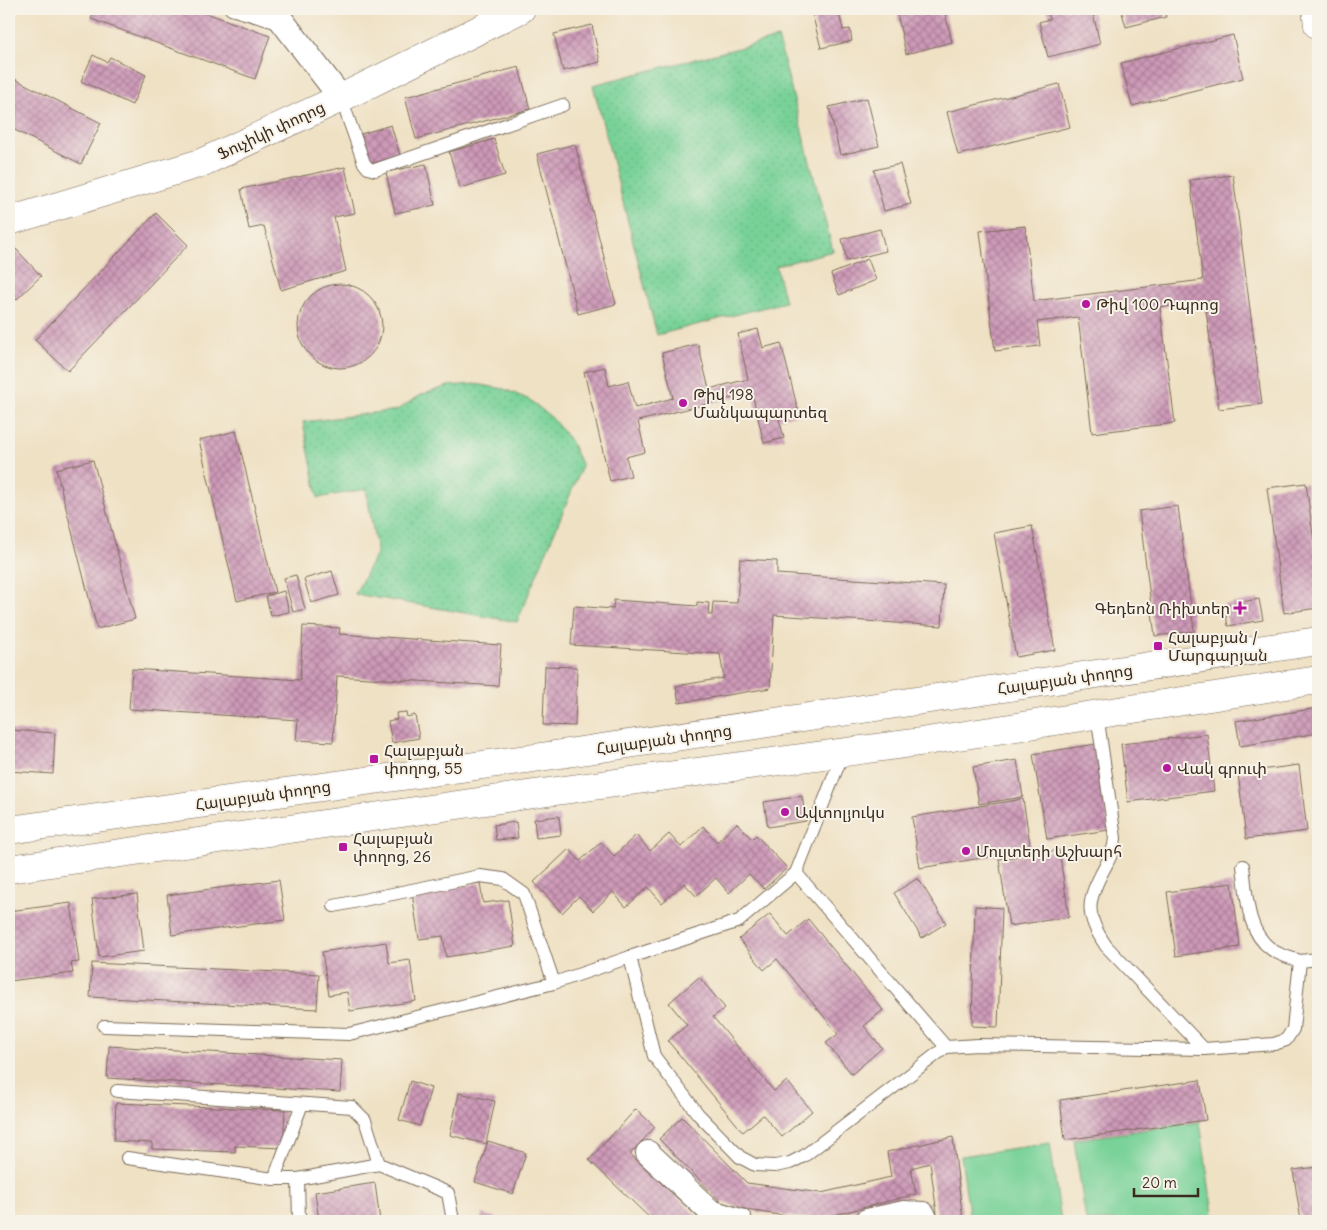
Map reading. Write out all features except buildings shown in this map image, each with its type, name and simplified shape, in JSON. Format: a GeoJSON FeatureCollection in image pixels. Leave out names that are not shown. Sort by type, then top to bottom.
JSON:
{"type":"FeatureCollection","features":[{"type":"Feature","properties":{"kind":"main road","name":"Ֆուչիկի փողոց"},"geometry":{"type":"LineString","coordinates":[[9,221],[201,163],[341,98],[521,9]]}},
{"type":"Feature","properties":{"kind":"main road"},"geometry":{"type":"LineString","coordinates":[[1316,9],[1318,25]]}},
{"type":"Feature","properties":{"kind":"main road","name":"Հալաբյան փողոց"},"geometry":{"type":"LineString","coordinates":[[9,830],[534,758],[1318,641]]}},
{"type":"Feature","properties":{"kind":"main road"},"geometry":{"type":"LineString","coordinates":[[9,869],[534,794],[843,753],[1318,680]]}},
{"type":"Feature","properties":{"kind":"main road"},"geometry":{"type":"LineString","coordinates":[[73,822],[85,827],[90,841],[88,849],[80,859]]}},
{"type":"Feature","properties":{"kind":"street"},"geometry":{"type":"LineString","coordinates":[[279,17],[341,98]]}},
{"type":"Feature","properties":{"kind":"street"},"geometry":{"type":"LineString","coordinates":[[648,1153],[711,1212],[740,1221]]}},
{"type":"Feature","properties":{"kind":"street"},"geometry":{"type":"LineString","coordinates":[[868,1221],[904,1213],[923,1214],[926,1221]]}},
{"type":"Feature","properties":{"kind":"lane"},"geometry":{"type":"LineString","coordinates":[[231,9],[279,17]]}},
{"type":"Feature","properties":{"kind":"lane"},"geometry":{"type":"LineString","coordinates":[[341,98],[364,163],[368,168],[375,170],[563,105]]}},
{"type":"Feature","properties":{"kind":"lane"},"geometry":{"type":"LineString","coordinates":[[1097,714],[1115,838],[1114,848],[1093,890],[1090,905],[1095,929],[1106,946],[1204,1049]]}},
{"type":"Feature","properties":{"kind":"lane"},"geometry":{"type":"LineString","coordinates":[[104,1026],[349,1034],[554,983],[739,921],[796,872],[843,753]]}},
{"type":"Feature","properties":{"kind":"lane"},"geometry":{"type":"LineString","coordinates":[[1243,866],[1252,925],[1261,940],[1272,951],[1300,961],[1318,959]]}},
{"type":"Feature","properties":{"kind":"lane"},"geometry":{"type":"LineString","coordinates":[[796,872],[946,1047]]}},
{"type":"Feature","properties":{"kind":"lane"},"geometry":{"type":"LineString","coordinates":[[334,906],[480,876],[503,878],[524,894],[554,983]]}},
{"type":"Feature","properties":{"kind":"lane"},"geometry":{"type":"LineString","coordinates":[[630,957],[654,1056],[698,1114],[740,1157],[755,1165],[775,1166],[790,1163],[804,1156],[946,1047],[978,1045],[1204,1049],[1274,1044],[1286,1040],[1293,1029],[1300,961]]}},
{"type":"Feature","properties":{"kind":"lane"},"geometry":{"type":"LineString","coordinates":[[116,1091],[352,1107],[366,1120],[379,1164]]}},
{"type":"Feature","properties":{"kind":"lane"},"geometry":{"type":"LineString","coordinates":[[274,1178],[302,1104]]}},
{"type":"Feature","properties":{"kind":"lane"},"geometry":{"type":"LineString","coordinates":[[127,1158],[274,1178],[298,1179],[379,1164],[448,1193],[453,1221]]}},
{"type":"Feature","properties":{"kind":"lane"},"geometry":{"type":"LineString","coordinates":[[298,1179],[299,1221]]}},
{"type":"Feature","properties":{"kind":"green space"},"geometry":{"type":"Polygon","coordinates":[[[778,38],[833,251],[776,266],[785,302],[657,335],[593,85],[778,38]]]}},
{"type":"Feature","properties":{"kind":"green space"},"geometry":{"type":"Polygon","coordinates":[[[476,384],[504,389],[530,400],[552,418],[570,440],[582,466],[517,622],[355,594],[377,552],[366,489],[318,498],[303,422],[397,410],[421,395],[448,386],[476,384]]]}},
{"type":"Feature","properties":{"kind":"green space"},"geometry":{"type":"Polygon","coordinates":[[[1200,1122],[1214,1221],[1086,1221],[1074,1140],[1200,1122]]]}},
{"type":"Feature","properties":{"kind":"green space"},"geometry":{"type":"Polygon","coordinates":[[[1050,1143],[1061,1221],[970,1221],[961,1156],[1050,1143]]]}},
{"type":"Feature","properties":{"kind":"place","name":"Թիվ 100 Դպրոց"},"geometry":{"type":"Point","coordinates":[1086,304]}},
{"type":"Feature","properties":{"kind":"place","name":"Թիվ 198 Մանկապարտեզ"},"geometry":{"type":"Point","coordinates":[683,403]}},
{"type":"Feature","properties":{"kind":"place","name":"Գեդեոն Ռիխտեր"},"geometry":{"type":"Point","coordinates":[1240,608]}},
{"type":"Feature","properties":{"kind":"place","name":"Հալաբյան / Մարգարյան"},"geometry":{"type":"Point","coordinates":[1158,646]}},
{"type":"Feature","properties":{"kind":"place","name":"Հալաբյան փողոց, 55"},"geometry":{"type":"Point","coordinates":[374,759]}},
{"type":"Feature","properties":{"kind":"place","name":"Վակ գրուփ"},"geometry":{"type":"Point","coordinates":[1167,768]}},
{"type":"Feature","properties":{"kind":"place","name":"Ավտոլյուկս"},"geometry":{"type":"Point","coordinates":[785,812]}},
{"type":"Feature","properties":{"kind":"place","name":"Հալաբյան փողոց, 26"},"geometry":{"type":"Point","coordinates":[343,847]}},
{"type":"Feature","properties":{"kind":"place","name":"Մուլտերի Աշխարհ"},"geometry":{"type":"Point","coordinates":[966,851]}}]}
